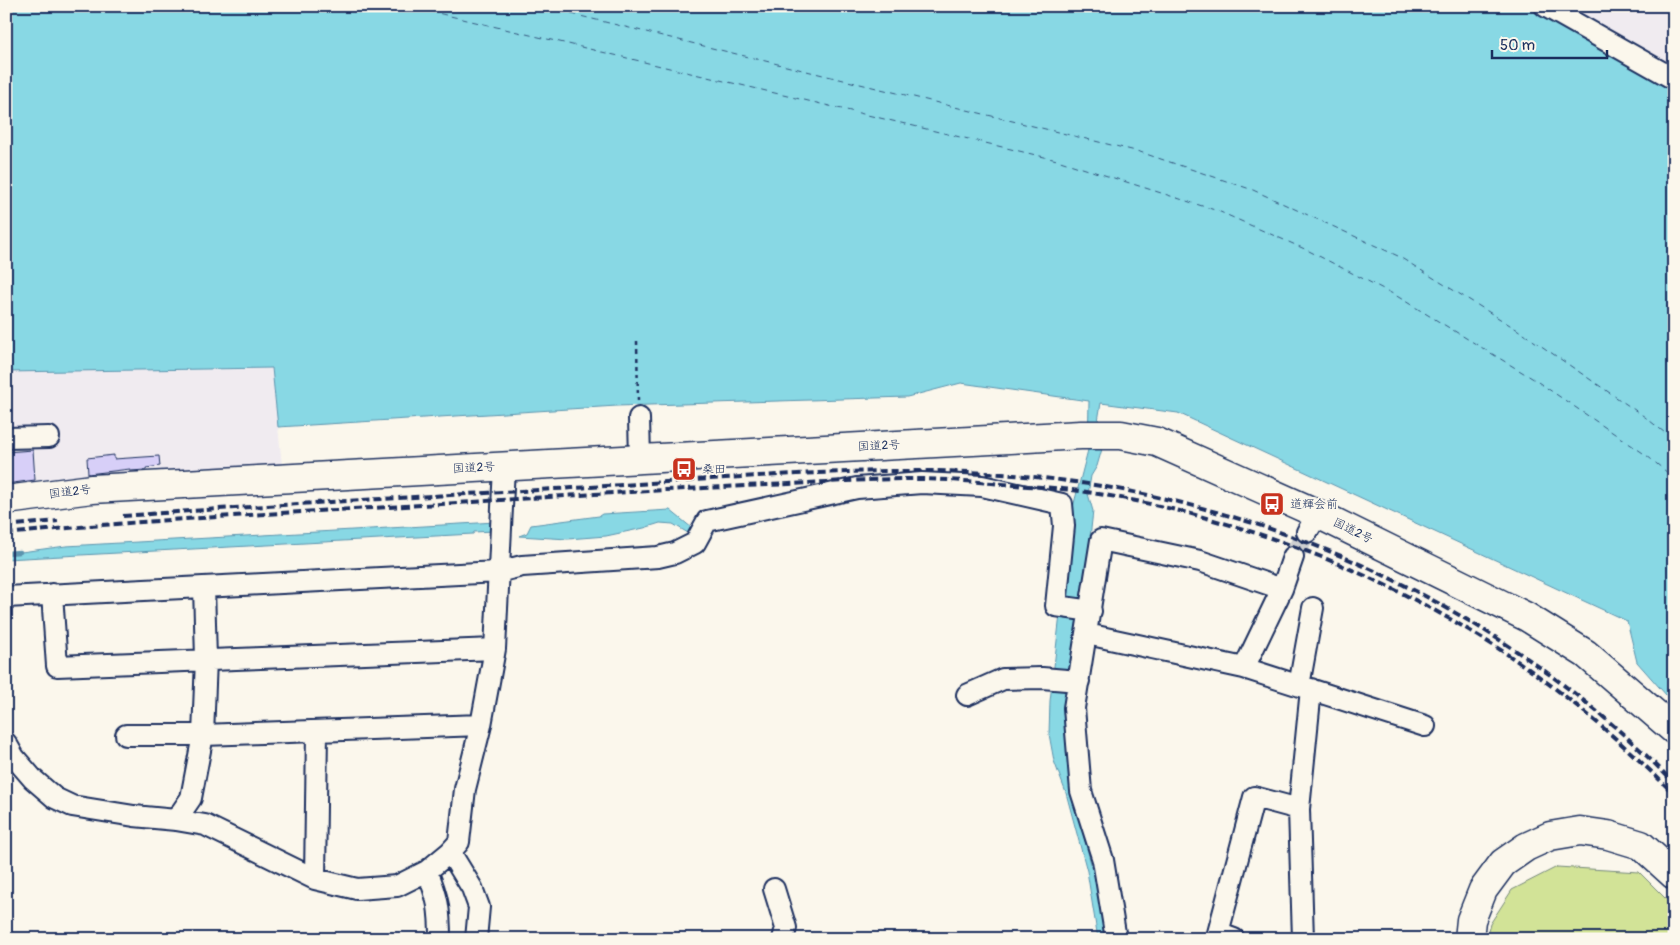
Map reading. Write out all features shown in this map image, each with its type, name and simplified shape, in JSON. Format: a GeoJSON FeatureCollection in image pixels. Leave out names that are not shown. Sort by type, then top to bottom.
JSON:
{"type":"FeatureCollection","features":[{"type":"Feature","properties":{"kind":"highway","name":"国道2号"},"geometry":{"type":"LineString","coordinates":[[6,500],[92,489],[1092,435],[1121,435],[1157,442],[1313,523],[1526,617],[1586,654],[1674,730]]}},
{"type":"Feature","properties":{"kind":"highway"},"geometry":{"type":"LineString","coordinates":[[1468,939],[1471,920],[1483,890],[1503,863],[1526,847],[1550,836],[1580,830],[1608,835],[1641,845],[1674,875]]}},
{"type":"Feature","properties":{"kind":"street"},"geometry":{"type":"LineString","coordinates":[[1545,6],[1674,79]]}},
{"type":"Feature","properties":{"kind":"street"},"geometry":{"type":"LineString","coordinates":[[639,418],[640,459]]}},
{"type":"Feature","properties":{"kind":"street"},"geometry":{"type":"LineString","coordinates":[[6,438],[49,437]]}},
{"type":"Feature","properties":{"kind":"street"},"geometry":{"type":"LineString","coordinates":[[6,743],[14,757],[33,778],[55,798],[72,806],[205,825],[315,879],[357,890],[397,886],[427,870],[450,852],[458,842],[465,789],[481,725],[495,649],[504,466]]}},
{"type":"Feature","properties":{"kind":"street"},"geometry":{"type":"LineString","coordinates":[[6,597],[498,572],[522,566],[658,557],[675,553],[695,543],[707,521],[857,488],[922,482],[982,486],[1062,504],[1064,526],[1056,606],[1090,611]]}},
{"type":"Feature","properties":{"kind":"street"},"geometry":{"type":"LineString","coordinates":[[1116,939],[1103,860],[1081,791],[1074,708],[1101,540],[1200,561],[1282,589]]}},
{"type":"Feature","properties":{"kind":"street"},"geometry":{"type":"LineString","coordinates":[[1244,668],[1282,589],[1293,557]]}},
{"type":"Feature","properties":{"kind":"street"},"geometry":{"type":"LineString","coordinates":[[176,820],[191,798],[203,735],[206,659],[204,587]]}},
{"type":"Feature","properties":{"kind":"street"},"geometry":{"type":"LineString","coordinates":[[52,594],[57,666],[495,649]]}},
{"type":"Feature","properties":{"kind":"street"},"geometry":{"type":"LineString","coordinates":[[1303,939],[1299,809],[1305,687],[1313,608]]}},
{"type":"Feature","properties":{"kind":"street"},"geometry":{"type":"LineString","coordinates":[[1087,634],[1244,668],[1425,726]]}},
{"type":"Feature","properties":{"kind":"street"},"geometry":{"type":"LineString","coordinates":[[967,695],[1003,679],[1042,678],[1078,681]]}},
{"type":"Feature","properties":{"kind":"street"},"geometry":{"type":"LineString","coordinates":[[126,735],[203,735],[481,725]]}},
{"type":"Feature","properties":{"kind":"street"},"geometry":{"type":"LineString","coordinates":[[315,879],[317,731]]}},
{"type":"Feature","properties":{"kind":"street"},"geometry":{"type":"LineString","coordinates":[[1234,939],[1218,933],[1254,797],[1299,809]]}},
{"type":"Feature","properties":{"kind":"street"},"geometry":{"type":"LineString","coordinates":[[450,852],[472,888],[479,907],[476,939]]}},
{"type":"Feature","properties":{"kind":"street"},"geometry":{"type":"LineString","coordinates":[[427,870],[437,896],[440,939]]}},
{"type":"Feature","properties":{"kind":"street"},"geometry":{"type":"LineString","coordinates":[[774,889],[786,928],[783,939]]}},
{"type":"Feature","properties":{"kind":"path"},"geometry":{"type":"LineString","coordinates":[[636,341],[639,418]]}},
{"type":"Feature","properties":{"kind":"shaded area"},"geometry":{"type":"Polygon","coordinates":[[[1523,6],[1674,6],[1674,89],[1624,58],[1523,6]]]}},
{"type":"Feature","properties":{"kind":"shaded area"},"geometry":{"type":"Polygon","coordinates":[[[272,368],[282,465],[6,489],[6,372],[272,368]]]}},
{"type":"Feature","properties":{"kind":"green space"},"geometry":{"type":"Polygon","coordinates":[[[1557,867],[1639,872],[1674,907],[1674,939],[1486,939],[1490,924],[1512,890],[1557,867]]]}},
{"type":"Feature","properties":{"kind":"water"},"geometry":{"type":"Polygon","coordinates":[[[6,6],[1523,6],[1624,58],[1674,89],[1674,704],[1637,662],[1627,621],[1178,413],[1101,403],[1098,421],[1102,449],[1097,466],[1091,476],[1088,494],[1093,511],[1083,600],[1079,605],[1074,665],[1074,800],[1101,901],[1107,939],[1098,939],[1087,871],[1066,793],[1054,761],[1049,734],[1050,701],[1072,511],[1088,450],[1089,401],[961,383],[907,397],[617,406],[278,427],[272,368],[6,372],[6,6]]]}},
{"type":"Feature","properties":{"kind":"water"},"geometry":{"type":"Polygon","coordinates":[[[670,510],[692,528],[688,533],[673,524],[660,523],[606,536],[568,539],[519,536],[527,533],[531,525],[599,516],[602,514],[670,510]]]}},
{"type":"Feature","properties":{"kind":"water"},"geometry":{"type":"Polygon","coordinates":[[[496,522],[495,531],[474,532],[473,534],[6,559],[6,554],[66,546],[496,522]]]}},
{"type":"Feature","properties":{"kind":"building"},"geometry":{"type":"Polygon","coordinates":[[[33,450],[35,480],[6,484],[6,452],[33,450]]]}},
{"type":"Feature","properties":{"kind":"building"},"geometry":{"type":"Polygon","coordinates":[[[114,455],[114,459],[159,456],[160,466],[146,468],[146,470],[130,471],[130,469],[88,474],[87,458],[114,455]]]}},
{"type":"Feature","properties":{"kind":"waterway"},"geometry":{"type":"LineString","coordinates":[[6,553],[20,552]]}},
{"type":"Feature","properties":{"kind":"ferry route"},"geometry":{"type":"LineString","coordinates":[[408,6],[1057,160],[1218,211],[1307,250],[1395,295],[1532,378],[1646,455],[1674,478]]}},
{"type":"Feature","properties":{"kind":"ferry route"},"geometry":{"type":"LineString","coordinates":[[539,6],[1140,152],[1253,190],[1398,256],[1518,330],[1645,417],[1674,440]]}},
{"type":"Feature","properties":{"kind":"tunnel"},"geometry":{"type":"LineString","coordinates":[[1293,557],[1307,532]]}},
{"type":"Feature","properties":{"kind":"railway"},"geometry":{"type":"LineString","coordinates":[[123,516],[843,472],[928,471],[1032,477],[1135,492],[1235,518],[1333,552],[1426,596],[1514,650],[1597,712],[1674,783]]}},
{"type":"Feature","properties":{"kind":"railway"},"geometry":{"type":"LineString","coordinates":[[6,534],[197,518],[867,480],[913,479],[982,482],[1080,491],[1138,501],[1196,515],[1253,532],[1309,552],[1365,576],[1418,602],[1470,631],[1520,663],[1561,693],[1600,725],[1674,794]]}},
{"type":"Feature","properties":{"kind":"railway"},"geometry":{"type":"LineString","coordinates":[[6,526],[58,521]]}},
{"type":"Feature","properties":{"kind":"place","name":"桑田"},"geometry":{"type":"Point","coordinates":[684,469]}},
{"type":"Feature","properties":{"kind":"place","name":"道輝会前"},"geometry":{"type":"Point","coordinates":[1272,504]}}]}
